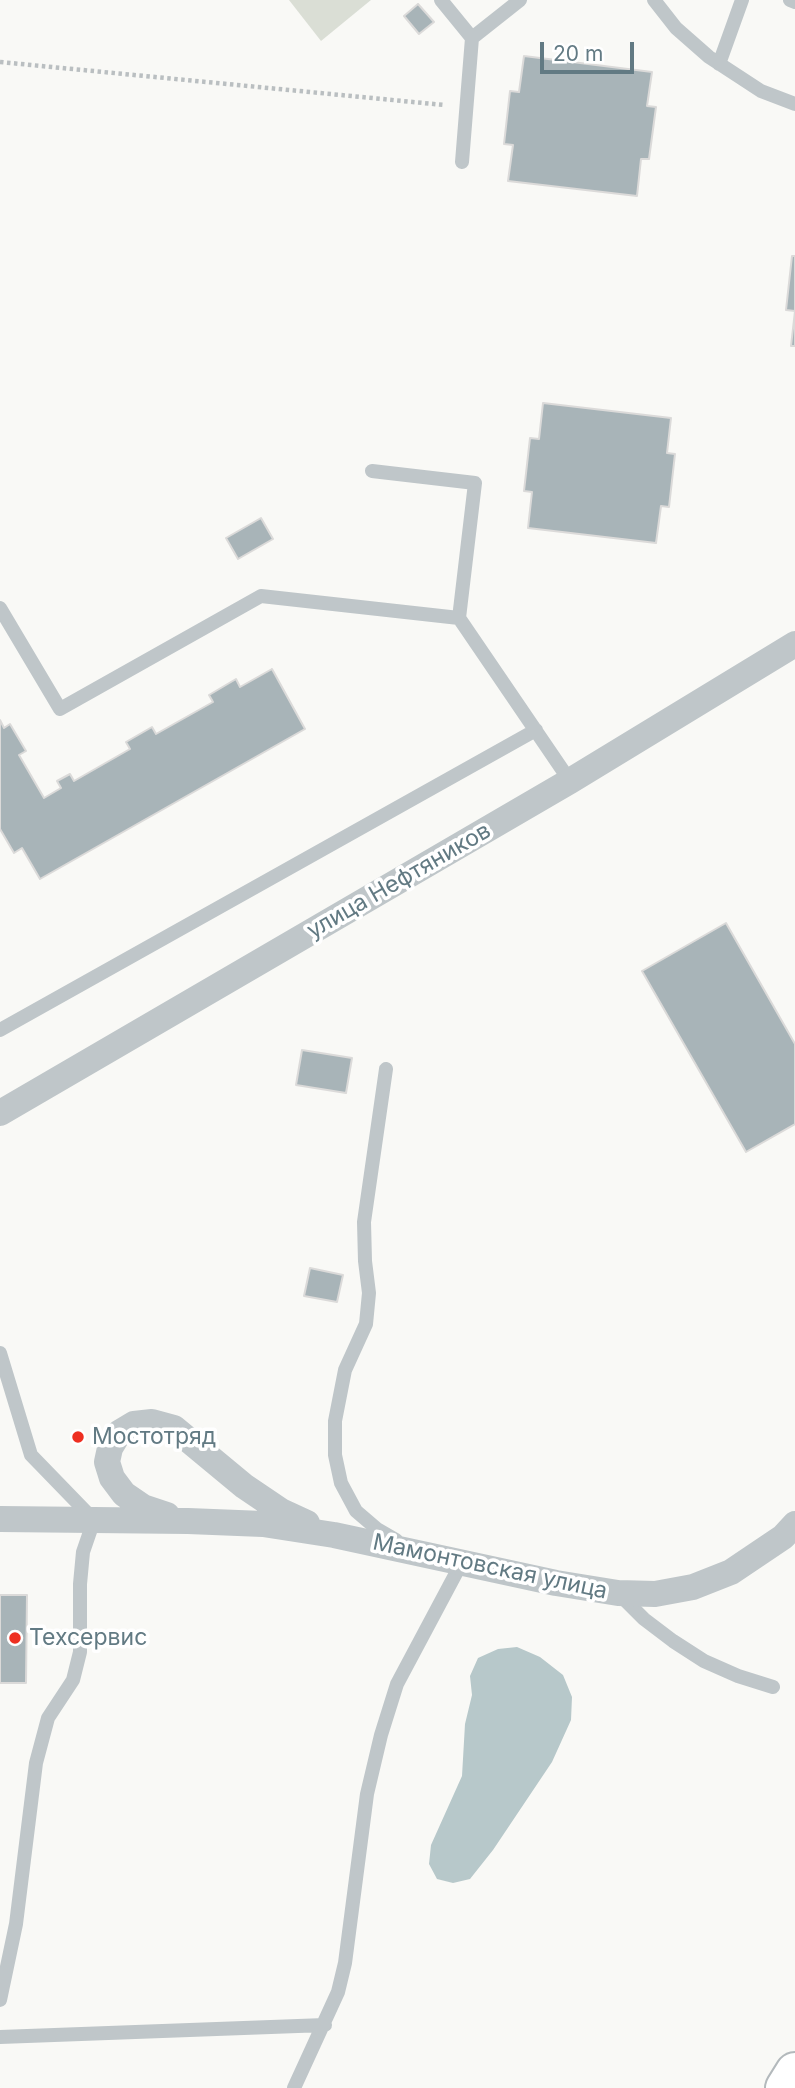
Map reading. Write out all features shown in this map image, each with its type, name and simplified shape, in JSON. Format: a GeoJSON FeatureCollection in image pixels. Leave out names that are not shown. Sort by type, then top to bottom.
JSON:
{"type":"FeatureCollection","features":[{"type":"Feature","properties":{"kind":"highway"},"geometry":{"type":"LineString","coordinates":[[785,2088],[795,2071]]}},
{"type":"Feature","properties":{"kind":"street","name":"улица Нефтяников"},"geometry":{"type":"LineString","coordinates":[[0,1113],[570,781],[795,643]]}},
{"type":"Feature","properties":{"kind":"street","name":"Мамонтовская улица"},"geometry":{"type":"LineString","coordinates":[[188,1521],[143,1507],[124,1494],[112,1478],[107,1462],[110,1448],[119,1433],[134,1424],[152,1422],[174,1428],[244,1486],[281,1511],[334,1535]]}},
{"type":"Feature","properties":{"kind":"street","name":"Мамонтовская улица"},"geometry":{"type":"LineString","coordinates":[[0,1519],[263,1524],[415,1551],[556,1583],[618,1593],[655,1594],[693,1587],[731,1572],[775,1543],[795,1524]]}},
{"type":"Feature","properties":{"kind":"lane"},"geometry":{"type":"LineString","coordinates":[[441,0],[472,37],[462,162]]}},
{"type":"Feature","properties":{"kind":"lane"},"geometry":{"type":"LineString","coordinates":[[472,37],[520,0]]}},
{"type":"Feature","properties":{"kind":"lane"},"geometry":{"type":"LineString","coordinates":[[654,0],[676,28],[719,64],[761,91],[795,104]]}},
{"type":"Feature","properties":{"kind":"lane"},"geometry":{"type":"LineString","coordinates":[[719,64],[742,0]]}},
{"type":"Feature","properties":{"kind":"lane"},"geometry":{"type":"LineString","coordinates":[[790,0],[795,2]]}},
{"type":"Feature","properties":{"kind":"lane"},"geometry":{"type":"LineString","coordinates":[[372,471],[475,483],[459,618],[570,781]]}},
{"type":"Feature","properties":{"kind":"lane"},"geometry":{"type":"LineString","coordinates":[[0,608],[60,709],[261,596],[459,618]]}},
{"type":"Feature","properties":{"kind":"lane"},"geometry":{"type":"LineString","coordinates":[[0,1030],[536,730]]}},
{"type":"Feature","properties":{"kind":"lane"},"geometry":{"type":"LineString","coordinates":[[386,1069],[364,1222],[369,1293],[366,1324],[345,1370],[335,1421],[335,1455],[341,1483],[356,1511],[377,1530],[415,1551]]}},
{"type":"Feature","properties":{"kind":"lane"},"geometry":{"type":"LineString","coordinates":[[0,1353],[31,1455],[94,1520],[83,1552],[80,1652],[73,1680],[48,1718],[36,1763],[16,1924],[0,2000]]}},
{"type":"Feature","properties":{"kind":"lane"},"geometry":{"type":"LineString","coordinates":[[294,2088],[338,1992],[345,1963],[367,1794],[397,1684],[462,1562]]}},
{"type":"Feature","properties":{"kind":"lane"},"geometry":{"type":"LineString","coordinates":[[618,1593],[644,1619],[704,1661],[773,1688]]}},
{"type":"Feature","properties":{"kind":"lane"},"geometry":{"type":"LineString","coordinates":[[0,2037],[324,2025]]}},
{"type":"Feature","properties":{"kind":"path"},"geometry":{"type":"LineString","coordinates":[[0,62],[466,108]]}},
{"type":"Feature","properties":{"kind":"shaded area"},"geometry":{"type":"Polygon","coordinates":[[[289,0],[371,0],[321,41],[289,0]]]}},
{"type":"Feature","properties":{"kind":"shaded area"},"geometry":{"type":"Polygon","coordinates":[[[517,1647],[540,1657],[563,1675],[572,1697],[571,1720],[552,1762],[493,1850],[470,1879],[453,1883],[437,1879],[429,1864],[431,1845],[462,1776],[465,1724],[472,1695],[470,1676],[478,1658],[498,1649],[517,1647]]]}},
{"type":"Feature","properties":{"kind":"building"},"geometry":{"type":"Polygon","coordinates":[[[418,4],[434,22],[419,34],[404,16],[418,4]]]}},
{"type":"Feature","properties":{"kind":"building"},"geometry":{"type":"Polygon","coordinates":[[[524,56],[652,72],[647,106],[656,107],[649,159],[641,159],[637,196],[508,181],[513,145],[504,144],[510,91],[519,92],[524,56]]]}},
{"type":"Feature","properties":{"kind":"building"},"geometry":{"type":"Polygon","coordinates":[[[792,256],[795,256],[795,311],[786,310],[792,256]]]}},
{"type":"Feature","properties":{"kind":"building"},"geometry":{"type":"Polygon","coordinates":[[[795,311],[795,346],[791,346],[795,311]]]}},
{"type":"Feature","properties":{"kind":"building"},"geometry":{"type":"Polygon","coordinates":[[[543,403],[671,418],[667,453],[675,454],[669,507],[661,506],[656,543],[528,528],[532,492],[524,491],[530,438],[539,439],[543,403]]]}},
{"type":"Feature","properties":{"kind":"building"},"geometry":{"type":"Polygon","coordinates":[[[261,518],[273,539],[238,559],[226,538],[261,518]]]}},
{"type":"Feature","properties":{"kind":"building"},"geometry":{"type":"Polygon","coordinates":[[[272,669],[305,729],[40,879],[22,848],[14,853],[0,829],[0,720],[4,728],[10,724],[26,751],[19,755],[44,798],[61,788],[57,781],[70,774],[74,781],[130,749],[126,742],[152,727],[156,734],[213,702],[209,695],[236,679],[240,687],[272,669]]]}},
{"type":"Feature","properties":{"kind":"building"},"geometry":{"type":"Polygon","coordinates":[[[726,923],[795,1044],[795,1124],[746,1152],[642,971],[726,923]]]}},
{"type":"Feature","properties":{"kind":"building"},"geometry":{"type":"Polygon","coordinates":[[[302,1050],[352,1058],[346,1093],[296,1085],[302,1050]]]}},
{"type":"Feature","properties":{"kind":"building"},"geometry":{"type":"Polygon","coordinates":[[[310,1268],[343,1275],[337,1302],[304,1296],[310,1268]]]}},
{"type":"Feature","properties":{"kind":"building"},"geometry":{"type":"Polygon","coordinates":[[[0,1595],[27,1595],[26,1683],[0,1683],[0,1595]]]}},
{"type":"Feature","properties":{"kind":"place","name":"Мостотряд"},"geometry":{"type":"Point","coordinates":[78,1437]}},
{"type":"Feature","properties":{"kind":"place","name":"Техсервис"},"geometry":{"type":"Point","coordinates":[15,1638]}}]}
